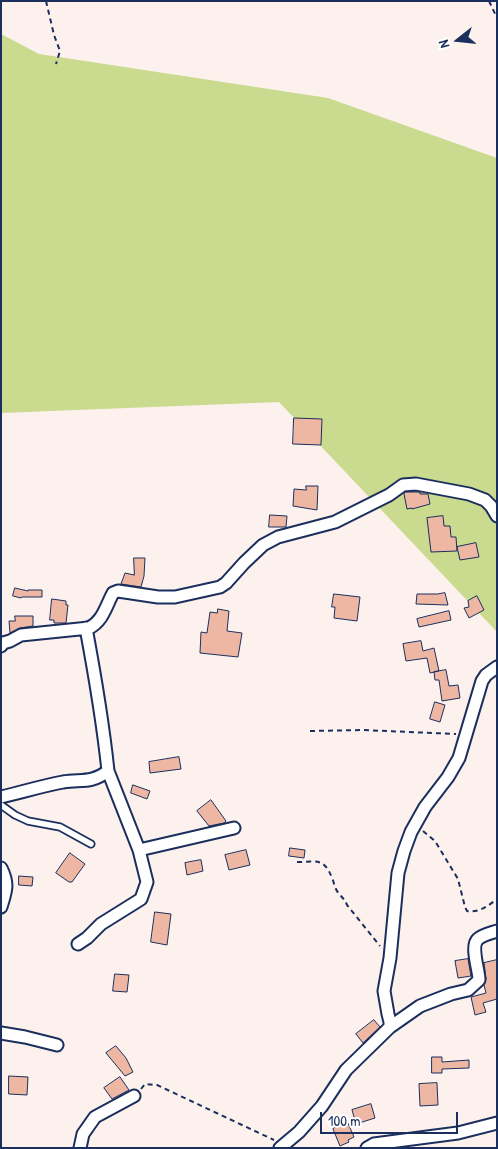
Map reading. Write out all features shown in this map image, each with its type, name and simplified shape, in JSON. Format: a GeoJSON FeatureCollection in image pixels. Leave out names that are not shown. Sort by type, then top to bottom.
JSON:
{"type":"FeatureCollection","features":[{"type":"Feature","properties":{"kind":"street"},"geometry":{"type":"LineString","coordinates":[[1,646],[2,643],[21,635],[86,628],[96,625],[113,593],[118,591],[158,598],[175,597],[220,587],[263,545],[278,537],[336,522],[403,485],[416,484],[469,494],[485,500],[497,516]]}},
{"type":"Feature","properties":{"kind":"street"},"geometry":{"type":"LineString","coordinates":[[78,944],[109,918],[141,899],[147,882],[139,850],[108,771],[86,628]]}},
{"type":"Feature","properties":{"kind":"street"},"geometry":{"type":"LineString","coordinates":[[390,1027],[384,991],[390,958],[398,873],[404,851],[425,807],[448,778],[459,758],[482,681],[486,675],[497,668]]}},
{"type":"Feature","properties":{"kind":"street"},"geometry":{"type":"LineString","coordinates":[[1,797],[65,782],[88,781],[99,778],[108,771]]}},
{"type":"Feature","properties":{"kind":"street"},"geometry":{"type":"LineString","coordinates":[[139,850],[234,828]]}},
{"type":"Feature","properties":{"kind":"street"},"geometry":{"type":"LineString","coordinates":[[1,868],[6,878],[6,891],[1,907]]}},
{"type":"Feature","properties":{"kind":"street"},"geometry":{"type":"LineString","coordinates":[[281,1146],[299,1132],[322,1106],[346,1070],[390,1027],[420,1006],[451,994],[468,990],[478,982],[474,944],[478,938],[497,931]]}},
{"type":"Feature","properties":{"kind":"street"},"geometry":{"type":"LineString","coordinates":[[1,1033],[57,1044]]}},
{"type":"Feature","properties":{"kind":"street"},"geometry":{"type":"LineString","coordinates":[[80,1148],[83,1134],[94,1117],[134,1096]]}},
{"type":"Feature","properties":{"kind":"street"},"geometry":{"type":"LineString","coordinates":[[367,1148],[374,1144],[423,1143],[497,1123]]}},
{"type":"Feature","properties":{"kind":"lane"},"geometry":{"type":"LineString","coordinates":[[1,805],[28,821],[60,826],[91,844]]}},
{"type":"Feature","properties":{"kind":"path"},"geometry":{"type":"LineString","coordinates":[[46,1],[60,51],[56,64]]}},
{"type":"Feature","properties":{"kind":"path"},"geometry":{"type":"LineString","coordinates":[[489,1],[497,18]]}},
{"type":"Feature","properties":{"kind":"path"},"geometry":{"type":"LineString","coordinates":[[310,731],[362,730],[466,735]]}},
{"type":"Feature","properties":{"kind":"path"},"geometry":{"type":"LineString","coordinates":[[415,825],[435,840],[458,879],[467,911],[480,910],[497,899]]}},
{"type":"Feature","properties":{"kind":"path"},"geometry":{"type":"LineString","coordinates":[[297,862],[321,862],[326,865],[336,892],[344,899],[347,906],[390,958]]}},
{"type":"Feature","properties":{"kind":"path"},"geometry":{"type":"LineString","coordinates":[[134,1096],[145,1084],[157,1085],[180,1094],[281,1146]]}},
{"type":"Feature","properties":{"kind":"green space"},"geometry":{"type":"Polygon","coordinates":[[[1,34],[39,54],[328,98],[497,158],[497,632],[279,402],[1,413],[1,34]]]}},
{"type":"Feature","properties":{"kind":"building"},"geometry":{"type":"Polygon","coordinates":[[[294,418],[322,419],[321,445],[293,444],[294,418]]]}},
{"type":"Feature","properties":{"kind":"building"},"geometry":{"type":"Polygon","coordinates":[[[306,486],[318,486],[317,510],[293,506],[294,489],[306,490],[306,486]]]}},
{"type":"Feature","properties":{"kind":"building"},"geometry":{"type":"Polygon","coordinates":[[[406,492],[428,494],[430,504],[407,509],[404,494],[406,492]]]}},
{"type":"Feature","properties":{"kind":"building"},"geometry":{"type":"Polygon","coordinates":[[[270,515],[287,516],[286,527],[269,527],[270,515]]]}},
{"type":"Feature","properties":{"kind":"building"},"geometry":{"type":"Polygon","coordinates":[[[443,516],[444,526],[450,526],[451,537],[456,537],[457,551],[431,552],[427,518],[443,516]]]}},
{"type":"Feature","properties":{"kind":"building"},"geometry":{"type":"Polygon","coordinates":[[[476,543],[479,557],[460,560],[457,547],[476,543]]]}},
{"type":"Feature","properties":{"kind":"building"},"geometry":{"type":"Polygon","coordinates":[[[134,558],[145,558],[141,587],[121,584],[125,573],[134,575],[134,558]]]}},
{"type":"Feature","properties":{"kind":"building"},"geometry":{"type":"Polygon","coordinates":[[[15,588],[28,591],[42,590],[42,597],[21,598],[13,596],[15,588]]]}},
{"type":"Feature","properties":{"kind":"building"},"geometry":{"type":"Polygon","coordinates":[[[445,593],[448,605],[416,604],[417,594],[445,593]]]}},
{"type":"Feature","properties":{"kind":"building"},"geometry":{"type":"Polygon","coordinates":[[[334,594],[360,597],[357,621],[334,618],[335,607],[332,607],[334,594]]]}},
{"type":"Feature","properties":{"kind":"building"},"geometry":{"type":"Polygon","coordinates":[[[477,596],[484,610],[469,618],[464,608],[469,607],[468,601],[477,596]]]}},
{"type":"Feature","properties":{"kind":"building"},"geometry":{"type":"Polygon","coordinates":[[[52,599],[66,601],[66,605],[68,605],[66,623],[54,623],[54,620],[50,620],[52,599]]]}},
{"type":"Feature","properties":{"kind":"building"},"geometry":{"type":"Polygon","coordinates":[[[218,609],[229,611],[227,631],[242,633],[238,657],[200,653],[201,632],[207,633],[210,612],[217,613],[218,609]]]}},
{"type":"Feature","properties":{"kind":"building"},"geometry":{"type":"Polygon","coordinates":[[[449,611],[451,620],[419,627],[417,619],[449,611]]]}},
{"type":"Feature","properties":{"kind":"building"},"geometry":{"type":"Polygon","coordinates":[[[15,616],[33,616],[33,626],[20,628],[10,633],[9,621],[15,621],[15,616]]]}},
{"type":"Feature","properties":{"kind":"building"},"geometry":{"type":"Polygon","coordinates":[[[421,641],[423,651],[434,648],[439,671],[430,673],[427,658],[406,661],[403,644],[421,641]]]}},
{"type":"Feature","properties":{"kind":"building"},"geometry":{"type":"Polygon","coordinates":[[[446,670],[449,686],[458,685],[460,698],[442,701],[439,680],[435,680],[434,672],[446,670]]]}},
{"type":"Feature","properties":{"kind":"building"},"geometry":{"type":"Polygon","coordinates":[[[435,702],[445,705],[440,722],[430,719],[435,702]]]}},
{"type":"Feature","properties":{"kind":"building"},"geometry":{"type":"Polygon","coordinates":[[[179,757],[181,769],[150,773],[149,762],[179,757]]]}},
{"type":"Feature","properties":{"kind":"building"},"geometry":{"type":"Polygon","coordinates":[[[133,785],[150,791],[147,799],[131,793],[133,785]]]}},
{"type":"Feature","properties":{"kind":"building"},"geometry":{"type":"Polygon","coordinates":[[[211,800],[226,821],[224,823],[209,826],[197,811],[211,800]]]}},
{"type":"Feature","properties":{"kind":"building"},"geometry":{"type":"Polygon","coordinates":[[[290,848],[305,850],[304,858],[289,856],[290,848]]]}},
{"type":"Feature","properties":{"kind":"building"},"geometry":{"type":"Polygon","coordinates":[[[246,850],[250,865],[229,870],[225,855],[246,850]]]}},
{"type":"Feature","properties":{"kind":"building"},"geometry":{"type":"Polygon","coordinates":[[[70,853],[85,864],[72,882],[56,873],[70,853]]]}},
{"type":"Feature","properties":{"kind":"building"},"geometry":{"type":"Polygon","coordinates":[[[201,860],[203,871],[187,875],[185,863],[201,860]]]}},
{"type":"Feature","properties":{"kind":"building"},"geometry":{"type":"Polygon","coordinates":[[[19,876],[33,877],[32,886],[19,885],[19,876]]]}},
{"type":"Feature","properties":{"kind":"building"},"geometry":{"type":"Polygon","coordinates":[[[155,912],[171,914],[167,945],[151,942],[155,912]]]}},
{"type":"Feature","properties":{"kind":"building"},"geometry":{"type":"Polygon","coordinates":[[[468,959],[471,976],[458,978],[455,961],[468,959]]]}},
{"type":"Feature","properties":{"kind":"building"},"geometry":{"type":"Polygon","coordinates":[[[497,960],[497,999],[483,1003],[486,1012],[475,1015],[471,997],[486,993],[484,963],[497,960]]]}},
{"type":"Feature","properties":{"kind":"building"},"geometry":{"type":"Polygon","coordinates":[[[115,974],[129,975],[127,992],[113,991],[115,974]]]}},
{"type":"Feature","properties":{"kind":"building"},"geometry":{"type":"Polygon","coordinates":[[[374,1020],[380,1027],[363,1043],[356,1034],[374,1020]]]}},
{"type":"Feature","properties":{"kind":"building"},"geometry":{"type":"Polygon","coordinates":[[[116,1046],[126,1058],[133,1072],[125,1076],[106,1053],[116,1046]]]}},
{"type":"Feature","properties":{"kind":"building"},"geometry":{"type":"Polygon","coordinates":[[[432,1057],[442,1057],[442,1062],[469,1060],[469,1068],[442,1069],[442,1073],[432,1073],[432,1057]]]}},
{"type":"Feature","properties":{"kind":"building"},"geometry":{"type":"Polygon","coordinates":[[[9,1076],[28,1077],[27,1095],[9,1094],[9,1076]]]}},
{"type":"Feature","properties":{"kind":"building"},"geometry":{"type":"Polygon","coordinates":[[[120,1077],[129,1090],[112,1099],[104,1088],[120,1077]]]}},
{"type":"Feature","properties":{"kind":"building"},"geometry":{"type":"Polygon","coordinates":[[[437,1083],[438,1105],[420,1106],[419,1084],[437,1083]]]}},
{"type":"Feature","properties":{"kind":"building"},"geometry":{"type":"Polygon","coordinates":[[[371,1104],[375,1118],[356,1124],[352,1110],[371,1104]]]}},
{"type":"Feature","properties":{"kind":"building"},"geometry":{"type":"Polygon","coordinates":[[[347,1121],[354,1137],[348,1140],[349,1142],[340,1146],[333,1129],[347,1121]]]}}]}
